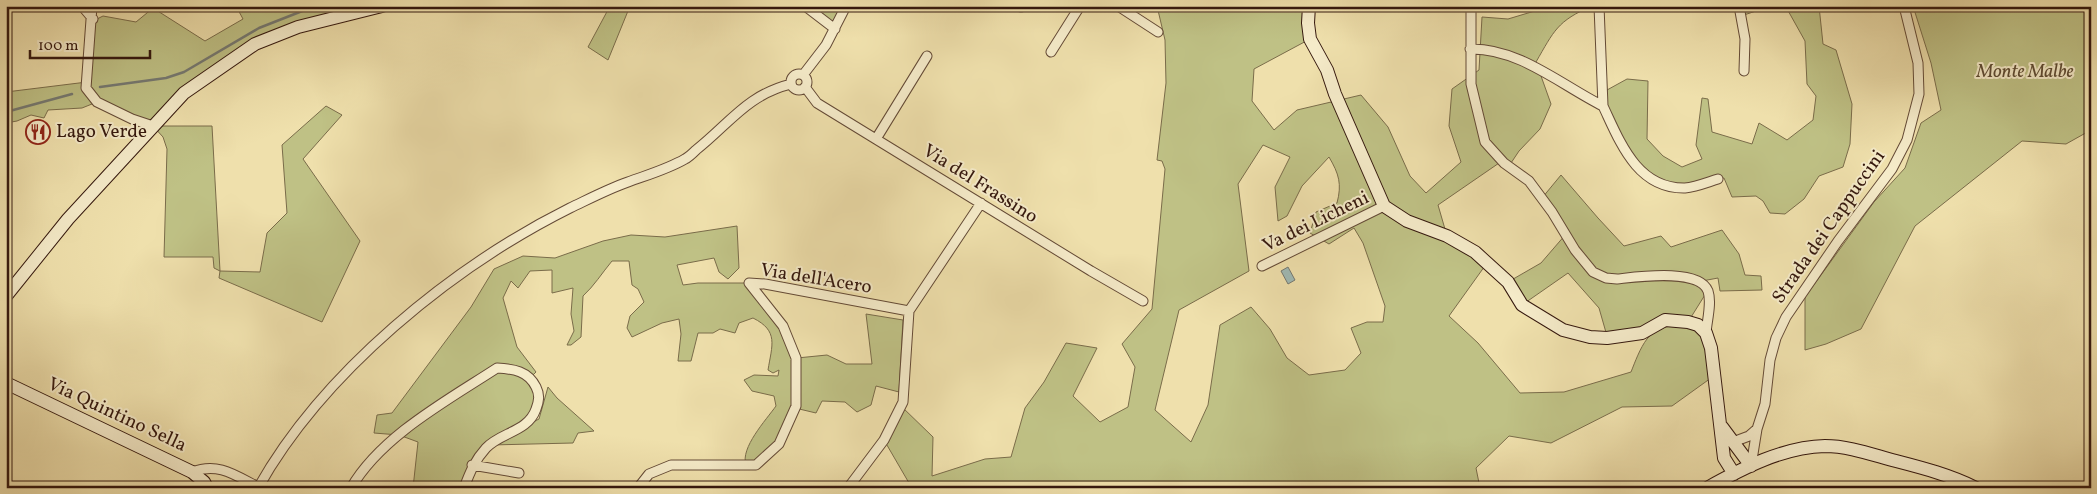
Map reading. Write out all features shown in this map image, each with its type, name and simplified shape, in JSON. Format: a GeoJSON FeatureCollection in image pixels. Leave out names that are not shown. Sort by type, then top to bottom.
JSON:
{"type":"FeatureCollection","features":[{"type":"Feature","properties":{"kind":"street"},"geometry":{"type":"LineString","coordinates":[[82,6],[93,19]]}},
{"type":"Feature","properties":{"kind":"street"},"geometry":{"type":"LineString","coordinates":[[92,6],[93,19],[86,88],[97,102],[132,120],[153,126]]}},
{"type":"Feature","properties":{"kind":"street"},"geometry":{"type":"LineString","coordinates":[[6,296],[68,219],[184,93],[255,44],[298,27],[382,6]]}},
{"type":"Feature","properties":{"kind":"street"},"geometry":{"type":"LineString","coordinates":[[805,6],[835,29]]}},
{"type":"Feature","properties":{"kind":"street"},"geometry":{"type":"LineString","coordinates":[[803,75],[826,45],[846,6]]}},
{"type":"Feature","properties":{"kind":"street"},"geometry":{"type":"LineString","coordinates":[[1051,52],[1080,6]]}},
{"type":"Feature","properties":{"kind":"street"},"geometry":{"type":"LineString","coordinates":[[1118,6],[1158,32]]}},
{"type":"Feature","properties":{"kind":"street"},"geometry":{"type":"LineString","coordinates":[[1310,6],[1308,23],[1310,39],[1327,70],[1335,94],[1384,206],[1407,221],[1447,236],[1475,252],[1508,282],[1522,306],[1563,330],[1590,337],[1606,338],[1642,333],[1665,320],[1698,325],[1706,333],[1712,348],[1724,455],[1734,474]]}},
{"type":"Feature","properties":{"kind":"street"},"geometry":{"type":"LineString","coordinates":[[1470,6],[1471,84],[1485,142],[1504,163],[1529,181],[1552,212],[1575,250],[1593,272],[1606,278],[1617,280],[1641,277],[1686,276],[1701,282],[1708,290],[1709,298],[1706,333]]}},
{"type":"Feature","properties":{"kind":"street"},"geometry":{"type":"LineString","coordinates":[[1599,6],[1603,106],[1624,150],[1636,167],[1649,179],[1667,187],[1686,188],[1718,179]]}},
{"type":"Feature","properties":{"kind":"street"},"geometry":{"type":"LineString","coordinates":[[1739,6],[1745,39],[1744,70]]}},
{"type":"Feature","properties":{"kind":"street","name":"Strada dei Cappuccini"},"geometry":{"type":"LineString","coordinates":[[1751,466],[1757,428],[1765,404],[1770,360],[1776,338],[1786,317],[1892,169],[1907,140],[1919,94],[1918,63],[1904,6]]}},
{"type":"Feature","properties":{"kind":"street"},"geometry":{"type":"LineString","coordinates":[[1470,49],[1483,49],[1518,58],[1603,106]]}},
{"type":"Feature","properties":{"kind":"street"},"geometry":{"type":"LineString","coordinates":[[876,139],[927,56]]}},
{"type":"Feature","properties":{"kind":"street"},"geometry":{"type":"LineString","coordinates":[[791,84],[795,75],[803,75]]}},
{"type":"Feature","properties":{"kind":"street"},"geometry":{"type":"LineString","coordinates":[[791,84],[796,90],[806,87],[807,82],[803,75]]}},
{"type":"Feature","properties":{"kind":"street"},"geometry":{"type":"LineString","coordinates":[[192,472],[211,467],[229,472],[258,488],[284,446],[314,407],[343,375],[394,326],[420,305],[483,259],[538,226],[593,197],[686,159],[753,99],[779,87],[791,84]]}},
{"type":"Feature","properties":{"kind":"street","name":"Via del Frassino"},"geometry":{"type":"LineString","coordinates":[[806,87],[817,102],[1143,301]]}},
{"type":"Feature","properties":{"kind":"street"},"geometry":{"type":"LineString","coordinates":[[848,488],[884,440],[902,402],[909,311],[980,203]]}},
{"type":"Feature","properties":{"kind":"street","name":"Va dei Licheni"},"geometry":{"type":"LineString","coordinates":[[1262,266],[1384,206]]}},
{"type":"Feature","properties":{"kind":"street","name":"Via dell'Acero"},"geometry":{"type":"LineString","coordinates":[[638,488],[650,474],[671,465],[756,465],[779,444],[796,406],[796,358],[783,326],[749,284],[765,284],[909,311]]}},
{"type":"Feature","properties":{"kind":"street"},"geometry":{"type":"LineString","coordinates":[[351,488],[359,473],[398,435],[497,368],[516,369],[530,378],[538,390],[540,401],[534,416],[525,426],[488,446],[472,465],[464,488]]}},
{"type":"Feature","properties":{"kind":"street","name":"Via Quintino Sella"},"geometry":{"type":"LineString","coordinates":[[6,384],[192,472],[204,482],[207,488]]}},
{"type":"Feature","properties":{"kind":"street"},"geometry":{"type":"LineString","coordinates":[[1721,424],[1732,442],[1751,466]]}},
{"type":"Feature","properties":{"kind":"street"},"geometry":{"type":"LineString","coordinates":[[1706,488],[1732,442],[1749,436],[1757,428]]}},
{"type":"Feature","properties":{"kind":"street"},"geometry":{"type":"LineString","coordinates":[[1706,488],[1722,484],[1734,474],[1751,466],[1796,450],[1826,446],[1847,448],[1922,468],[1959,480],[1976,488]]}},
{"type":"Feature","properties":{"kind":"street"},"geometry":{"type":"LineString","coordinates":[[472,465],[519,474]]}},
{"type":"Feature","properties":{"kind":"green space"},"geometry":{"type":"Polygon","coordinates":[[[236,6],[383,6],[255,44],[184,93],[154,126],[212,126],[220,271],[214,268],[213,257],[164,257],[167,149],[163,137],[153,126],[97,102],[82,108],[48,110],[44,118],[31,115],[6,123],[6,92],[87,82],[93,21],[103,16],[136,22],[153,8],[205,41],[243,19],[236,6]]]}},
{"type":"Feature","properties":{"kind":"green space"},"geometry":{"type":"Polygon","coordinates":[[[610,6],[630,6],[608,60],[588,47],[610,6]]]}},
{"type":"Feature","properties":{"kind":"green space"},"geometry":{"type":"Polygon","coordinates":[[[805,6],[846,6],[835,29],[805,6]]]}},
{"type":"Feature","properties":{"kind":"green space"},"geometry":{"type":"Polygon","coordinates":[[[1157,6],[1309,6],[1310,39],[1254,69],[1252,101],[1274,130],[1297,110],[1361,95],[1388,127],[1410,176],[1426,193],[1461,162],[1449,126],[1452,89],[1479,70],[1482,17],[1508,19],[1538,10],[1538,6],[1592,6],[1580,11],[1558,28],[1547,42],[1536,62],[1551,104],[1540,129],[1519,151],[1509,166],[1502,161],[1438,205],[1447,236],[1487,263],[1449,316],[1478,343],[1520,393],[1564,392],[1631,372],[1647,339],[1659,329],[1673,326],[1688,327],[1702,333],[1711,378],[1672,406],[1622,407],[1551,443],[1509,436],[1476,468],[1480,488],[903,488],[909,483],[884,440],[901,406],[933,437],[932,476],[985,459],[1011,457],[1025,408],[1044,382],[1066,343],[1097,348],[1073,396],[1100,422],[1128,407],[1135,367],[1122,344],[1152,309],[1165,169],[1162,161],[1157,160],[1166,83],[1165,40],[1157,6]],[[1263,145],[1238,184],[1249,271],[1179,310],[1155,410],[1191,442],[1208,405],[1220,325],[1251,307],[1270,329],[1287,358],[1309,375],[1345,370],[1361,353],[1351,328],[1367,322],[1383,322],[1385,306],[1363,243],[1354,228],[1329,244],[1310,233],[1316,212],[1337,203],[1339,179],[1329,157],[1302,186],[1287,216],[1278,221],[1275,187],[1290,157],[1263,145]]]}},
{"type":"Feature","properties":{"kind":"green space"},"geometry":{"type":"Polygon","coordinates":[[[1739,6],[1771,6],[1741,16],[1739,6]]]}},
{"type":"Feature","properties":{"kind":"green space"},"geometry":{"type":"Polygon","coordinates":[[[1775,6],[1819,6],[1823,44],[1836,50],[1852,104],[1850,144],[1843,167],[1819,176],[1804,199],[1785,214],[1770,213],[1763,201],[1756,196],[1732,197],[1724,178],[1667,187],[1635,166],[1603,106],[1607,90],[1627,79],[1648,81],[1647,139],[1663,156],[1682,167],[1702,159],[1696,145],[1702,98],[1708,99],[1712,132],[1752,144],[1759,123],[1787,140],[1813,120],[1816,96],[1807,84],[1805,41],[1786,7],[1775,6]]]}},
{"type":"Feature","properties":{"kind":"green space","name":"Monte Malbe"},"geometry":{"type":"Polygon","coordinates":[[[1913,6],[2091,6],[2091,130],[2066,144],[2022,141],[1915,226],[1861,329],[1826,344],[1805,350],[1805,297],[1874,202],[1905,168],[1921,123],[1941,110],[1931,63],[1913,6]]]}},
{"type":"Feature","properties":{"kind":"green space"},"geometry":{"type":"Polygon","coordinates":[[[326,106],[342,115],[303,159],[360,241],[322,322],[219,278],[220,271],[260,272],[267,233],[287,213],[282,145],[326,106]]]}},
{"type":"Feature","properties":{"kind":"green space"},"geometry":{"type":"Polygon","coordinates":[[[1561,175],[1624,246],[1661,236],[1671,247],[1722,230],[1739,254],[1745,275],[1761,276],[1762,290],[1720,291],[1718,278],[1702,281],[1708,290],[1688,322],[1665,320],[1642,333],[1607,336],[1599,308],[1568,273],[1522,305],[1508,282],[1541,263],[1566,234],[1542,198],[1561,175]]]}},
{"type":"Feature","properties":{"kind":"green space"},"geometry":{"type":"Polygon","coordinates":[[[737,226],[739,268],[728,279],[719,272],[714,258],[677,265],[683,285],[698,283],[749,283],[783,326],[797,358],[827,355],[846,364],[872,364],[866,314],[903,320],[899,392],[876,386],[871,405],[857,412],[845,402],[822,401],[816,413],[795,408],[779,444],[756,465],[746,465],[745,458],[750,443],[776,406],[774,396],[752,391],[744,380],[754,375],[778,376],[779,370],[773,373],[768,370],[772,340],[767,328],[753,318],[739,323],[735,333],[720,329],[713,333],[698,333],[691,361],[678,361],[681,334],[679,319],[662,323],[632,337],[627,328],[630,316],[644,302],[638,289],[632,285],[629,261],[612,261],[583,296],[581,337],[571,345],[567,345],[574,331],[571,314],[573,288],[552,293],[552,270],[530,271],[518,288],[511,281],[503,298],[517,347],[536,372],[530,378],[538,390],[527,425],[539,419],[548,387],[557,398],[594,431],[578,433],[573,443],[491,445],[464,488],[413,488],[418,442],[399,435],[374,433],[377,415],[392,413],[471,307],[494,269],[523,256],[555,258],[603,241],[631,235],[665,237],[737,226]]]}},
{"type":"Feature","properties":{"kind":"water"},"geometry":{"type":"Polygon","coordinates":[[[1288,267],[1295,280],[1288,284],[1281,271],[1288,267]]]}},
{"type":"Feature","properties":{"kind":"waterway"},"geometry":{"type":"LineString","coordinates":[[100,87],[166,78],[184,72],[259,28],[315,6]]}},
{"type":"Feature","properties":{"kind":"waterway"},"geometry":{"type":"LineString","coordinates":[[6,112],[72,94]]}},
{"type":"Feature","properties":{"kind":"place","name":"Lago Verde"},"geometry":{"type":"Point","coordinates":[38,132]}}]}
